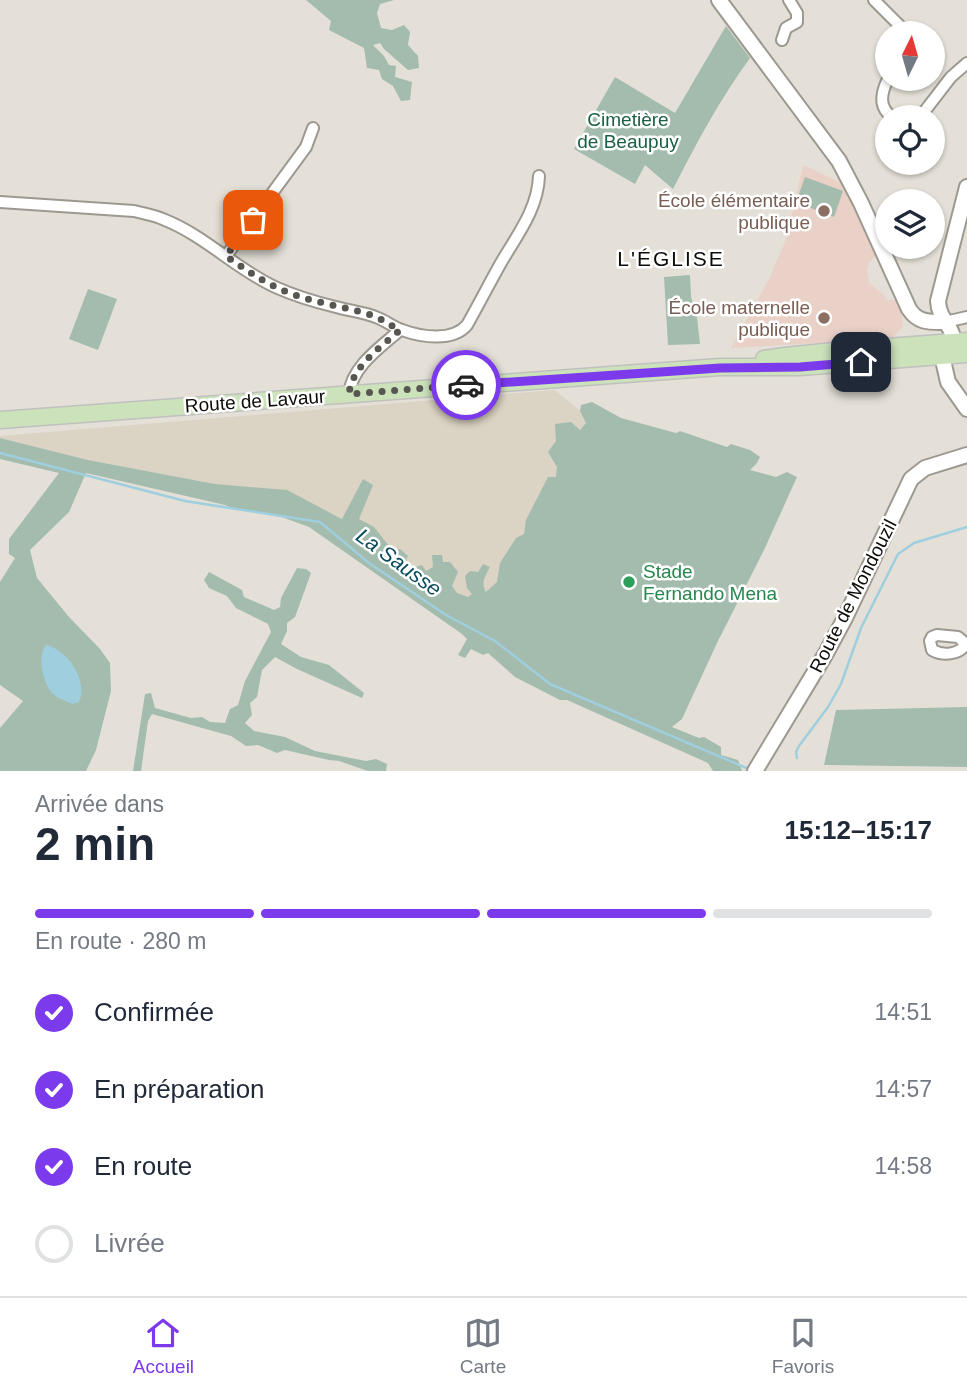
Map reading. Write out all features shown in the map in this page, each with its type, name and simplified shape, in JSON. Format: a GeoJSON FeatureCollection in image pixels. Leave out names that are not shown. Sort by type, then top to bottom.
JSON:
{"type":"FeatureCollection","features":[{"type":"Feature","properties":{"kind":"main road","name":"Route de Lavaur"},"geometry":{"type":"LineString","coordinates":[[0,420],[720,368],[800,367],[955,348]]}},
{"type":"Feature","properties":{"kind":"street"},"geometry":{"type":"LineString","coordinates":[[719,0],[839,161],[914,316],[927,322],[945,322],[967,317]]}},
{"type":"Feature","properties":{"kind":"street"},"geometry":{"type":"LineString","coordinates":[[782,40],[786,28],[797,22],[797,13],[789,0]]}},
{"type":"Feature","properties":{"kind":"street"},"geometry":{"type":"LineString","coordinates":[[874,0],[886,5],[898,21]]}},
{"type":"Feature","properties":{"kind":"street"},"geometry":{"type":"LineString","coordinates":[[929,105],[951,77],[967,63]]}},
{"type":"Feature","properties":{"kind":"street"},"geometry":{"type":"LineString","coordinates":[[226,256],[306,147],[313,128]]}},
{"type":"Feature","properties":{"kind":"street"},"geometry":{"type":"LineString","coordinates":[[0,202],[134,211],[151,215],[180,226],[261,280],[289,293],[369,314],[400,330],[424,335],[451,336],[463,330],[534,205],[539,176]]}},
{"type":"Feature","properties":{"kind":"street"},"geometry":{"type":"LineString","coordinates":[[945,322],[938,312],[938,301],[967,187]]}},
{"type":"Feature","properties":{"kind":"street"},"geometry":{"type":"LineString","coordinates":[[945,322],[941,334],[955,348],[953,389],[967,409]]}},
{"type":"Feature","properties":{"kind":"street"},"geometry":{"type":"LineString","coordinates":[[349,394],[352,381],[370,356],[400,330]]}},
{"type":"Feature","properties":{"kind":"street","name":"Route de Mondouzil"},"geometry":{"type":"LineString","coordinates":[[757,767],[845,618],[911,479],[916,473],[934,464],[967,455]]}},
{"type":"Feature","properties":{"kind":"shaded area"},"geometry":{"type":"Polygon","coordinates":[[[803,165],[844,184],[875,253],[867,269],[869,283],[887,300],[900,300],[903,326],[892,339],[731,348],[769,279],[787,237],[803,165]]]}},
{"type":"Feature","properties":{"kind":"shaded area"},"geometry":{"type":"Polygon","coordinates":[[[554,390],[596,423],[487,625],[343,519],[287,491],[215,484],[88,460],[0,438],[0,436],[554,390]]]}},
{"type":"Feature","properties":{"kind":"green space"},"geometry":{"type":"Polygon","coordinates":[[[306,0],[394,0],[380,4],[377,13],[381,28],[392,30],[404,25],[410,32],[408,45],[418,56],[419,68],[408,70],[380,43],[373,45],[389,65],[396,66],[395,77],[412,82],[410,100],[401,101],[393,86],[382,79],[379,70],[367,68],[364,48],[329,30],[331,21],[306,0]]]}},
{"type":"Feature","properties":{"kind":"green space","name":"Cimetière de Beaupuy"},"geometry":{"type":"Polygon","coordinates":[[[726,26],[750,58],[709,122],[673,189],[645,165],[635,184],[574,149],[615,77],[675,113],[726,26]]]}},
{"type":"Feature","properties":{"kind":"green space"},"geometry":{"type":"Polygon","coordinates":[[[805,177],[843,191],[834,217],[796,202],[805,177]]]}},
{"type":"Feature","properties":{"kind":"green space"},"geometry":{"type":"Polygon","coordinates":[[[690,275],[691,297],[697,317],[700,344],[668,345],[664,277],[690,275]]]}},
{"type":"Feature","properties":{"kind":"green space"},"geometry":{"type":"Polygon","coordinates":[[[88,289],[117,299],[98,350],[69,339],[88,289]]]}},
{"type":"Feature","properties":{"kind":"green space"},"geometry":{"type":"Polygon","coordinates":[[[592,402],[621,418],[676,433],[680,431],[727,447],[731,444],[750,450],[760,457],[750,470],[776,477],[787,472],[797,477],[682,719],[672,727],[699,738],[704,737],[721,747],[721,755],[738,760],[742,771],[713,771],[708,763],[567,700],[560,700],[515,677],[488,653],[483,655],[471,649],[465,658],[458,655],[467,639],[462,634],[309,527],[279,516],[86,473],[69,512],[30,550],[37,578],[110,663],[111,691],[96,750],[86,771],[0,771],[0,728],[23,701],[0,685],[0,582],[15,558],[9,554],[9,539],[59,473],[0,459],[0,438],[88,460],[215,484],[287,490],[342,519],[363,479],[373,485],[359,519],[374,527],[393,551],[400,549],[408,556],[401,570],[408,575],[410,569],[422,565],[426,571],[433,567],[432,555],[442,555],[443,562],[450,562],[458,572],[452,586],[457,593],[468,597],[472,594],[467,588],[465,576],[470,571],[478,572],[483,564],[490,567],[484,582],[486,592],[497,582],[500,563],[516,538],[524,534],[526,520],[548,477],[556,477],[557,467],[548,452],[556,441],[555,424],[571,422],[580,430],[586,423],[580,411],[581,405],[592,402]]]}},
{"type":"Feature","properties":{"kind":"green space"},"geometry":{"type":"Polygon","coordinates":[[[297,568],[311,573],[295,617],[287,623],[287,631],[281,644],[301,657],[329,665],[364,693],[362,698],[275,657],[262,670],[257,697],[250,703],[252,715],[245,723],[254,731],[285,737],[315,751],[366,761],[376,759],[387,764],[386,771],[368,771],[339,761],[285,750],[277,753],[258,745],[246,746],[231,736],[152,714],[148,721],[141,771],[133,771],[145,694],[151,693],[155,708],[191,718],[202,717],[210,722],[225,723],[230,709],[238,705],[245,681],[271,632],[268,624],[236,608],[227,596],[209,588],[204,580],[209,572],[242,590],[244,597],[274,610],[280,607],[281,598],[297,568]]]}},
{"type":"Feature","properties":{"kind":"green space"},"geometry":{"type":"Polygon","coordinates":[[[967,707],[967,767],[824,765],[836,710],[967,707]]]}},
{"type":"Feature","properties":{"kind":"water"},"geometry":{"type":"Polygon","coordinates":[[[46,645],[61,653],[74,667],[81,685],[79,702],[72,704],[49,689],[42,662],[46,645]]]}},
{"type":"Feature","properties":{"kind":"waterway","name":"La Sausse"},"geometry":{"type":"LineString","coordinates":[[0,453],[185,501],[320,522],[369,563],[446,615],[495,641],[550,684],[751,770]]}},
{"type":"Feature","properties":{"kind":"waterway"},"geometry":{"type":"LineString","coordinates":[[797,758],[799,746],[828,707],[841,684],[861,628],[898,554],[914,543],[967,527]]}},
{"type":"Feature","properties":{"kind":"way so far"},"geometry":{"type":"LineString","coordinates":[[253,220],[226,256],[261,280],[289,293],[369,314],[400,330],[370,356],[352,381],[349,394],[466,385]]}},
{"type":"Feature","properties":{"kind":"place","name":"École élémentaire publique"},"geometry":{"type":"Point","coordinates":[824,211]}},
{"type":"Feature","properties":{"kind":"place","name":"École maternelle publique"},"geometry":{"type":"Point","coordinates":[824,318]}},
{"type":"Feature","properties":{"kind":"place","name":"Stade Fernando Mena"},"geometry":{"type":"Point","coordinates":[629,582]}},
{"type":"Feature","properties":{"kind":"district","name":"L'ÉGLISE"},"geometry":{"type":"Point","coordinates":[671,258]}},
{"type":"Feature","properties":{"kind":"route"},"geometry":{"type":"LineString","coordinates":[[466,385],[720,368],[800,367],[861,362]]}}]}
